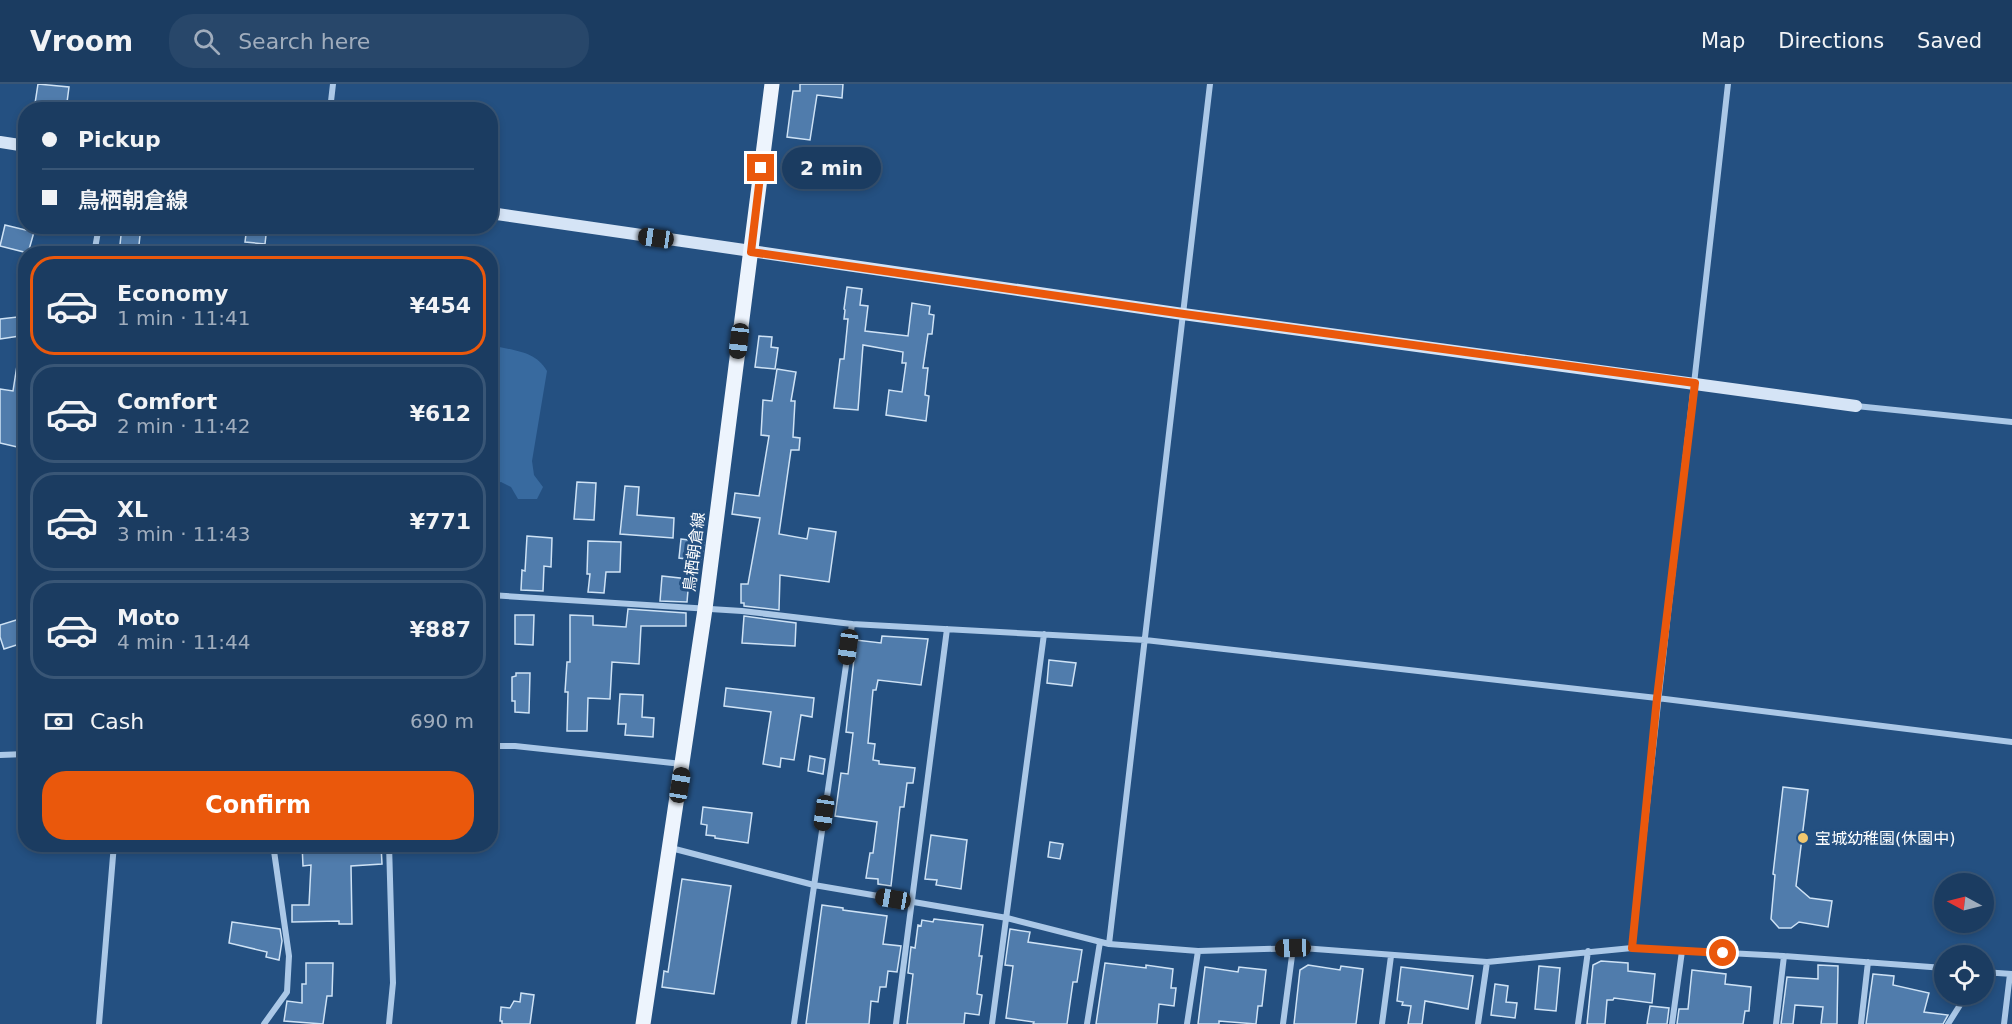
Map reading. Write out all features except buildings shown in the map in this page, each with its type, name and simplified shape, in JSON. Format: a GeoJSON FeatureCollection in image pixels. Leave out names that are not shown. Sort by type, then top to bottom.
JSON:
{"type":"FeatureCollection","features":[{"type":"Feature","properties":{"kind":"main road","name":"鳥栖朝倉線"},"geometry":{"type":"LineString","coordinates":[[643,1024],[705,609],[772,84]]}},
{"type":"Feature","properties":{"kind":"street"},"geometry":{"type":"LineString","coordinates":[[331,102],[333,84]]}},
{"type":"Feature","properties":{"kind":"street"},"geometry":{"type":"LineString","coordinates":[[1109,944],[1210,84]]}},
{"type":"Feature","properties":{"kind":"street"},"geometry":{"type":"LineString","coordinates":[[1632,948],[1657,698],[1728,84]]}},
{"type":"Feature","properties":{"kind":"street"},"geometry":{"type":"LineString","coordinates":[[0,142],[18,145]]}},
{"type":"Feature","properties":{"kind":"street"},"geometry":{"type":"LineString","coordinates":[[498,214],[1184,314],[1856,406],[2012,422]]}},
{"type":"Feature","properties":{"kind":"street"},"geometry":{"type":"LineString","coordinates":[[498,596],[781,614],[852,624],[1145,640],[1657,698],[2012,742]]}},
{"type":"Feature","properties":{"kind":"street"},"geometry":{"type":"LineString","coordinates":[[794,1024],[852,624]]}},
{"type":"Feature","properties":{"kind":"street"},"geometry":{"type":"LineString","coordinates":[[896,1024],[946,629]]}},
{"type":"Feature","properties":{"kind":"street"},"geometry":{"type":"LineString","coordinates":[[992,1024],[1044,634]]}},
{"type":"Feature","properties":{"kind":"street"},"geometry":{"type":"LineString","coordinates":[[498,746],[526,747],[683,764]]}},
{"type":"Feature","properties":{"kind":"street"},"geometry":{"type":"LineString","coordinates":[[0,755],[18,754]]}},
{"type":"Feature","properties":{"kind":"street"},"geometry":{"type":"LineString","coordinates":[[671,848],[814,885],[1007,918],[1109,944],[1198,951],[1293,948],[1487,962],[1632,948],[1784,956],[1934,968]]}},
{"type":"Feature","properties":{"kind":"street"},"geometry":{"type":"LineString","coordinates":[[99,1024],[113,852]]}},
{"type":"Feature","properties":{"kind":"street"},"geometry":{"type":"LineString","coordinates":[[264,1024],[287,992],[289,956],[274,852]]}},
{"type":"Feature","properties":{"kind":"street"},"geometry":{"type":"LineString","coordinates":[[389,852],[393,983],[389,1024]]}},
{"type":"Feature","properties":{"kind":"street"},"geometry":{"type":"LineString","coordinates":[[1087,1024],[1100,942]]}},
{"type":"Feature","properties":{"kind":"street"},"geometry":{"type":"LineString","coordinates":[[1283,1024],[1293,948]]}},
{"type":"Feature","properties":{"kind":"street"},"geometry":{"type":"LineString","coordinates":[[1187,1024],[1198,951]]}},
{"type":"Feature","properties":{"kind":"street"},"geometry":{"type":"LineString","coordinates":[[1578,1024],[1588,951]]}},
{"type":"Feature","properties":{"kind":"street"},"geometry":{"type":"LineString","coordinates":[[1672,1024],[1682,951]]}},
{"type":"Feature","properties":{"kind":"street"},"geometry":{"type":"LineString","coordinates":[[1382,1024],[1391,956]]}},
{"type":"Feature","properties":{"kind":"street"},"geometry":{"type":"LineString","coordinates":[[1776,1024],[1784,956]]}},
{"type":"Feature","properties":{"kind":"street"},"geometry":{"type":"LineString","coordinates":[[1478,1024],[1487,962]]}},
{"type":"Feature","properties":{"kind":"street"},"geometry":{"type":"LineString","coordinates":[[1861,1024],[1868,962]]}},
{"type":"Feature","properties":{"kind":"street"},"geometry":{"type":"LineString","coordinates":[[1994,973],[2011,974],[2004,1024]]}},
{"type":"Feature","properties":{"kind":"street"},"geometry":{"type":"LineString","coordinates":[[1948,1024],[1960,1005]]}},
{"type":"Feature","properties":{"kind":"shaded area"},"geometry":{"type":"Polygon","coordinates":[[[498,346],[530,355],[547,371],[532,461],[534,475],[543,487],[537,499],[518,499],[511,487],[498,483],[498,346]]]}},
{"type":"Feature","properties":{"kind":"place","name":"宝城幼稚園(休園中)"},"geometry":{"type":"Point","coordinates":[1803,838]}},
{"type":"Feature","properties":{"kind":"route"},"geometry":{"type":"LineString","coordinates":[[761,168],[751,252],[1184,314],[1695,383],[1657,698],[1632,948],[1723,953]]}}]}
